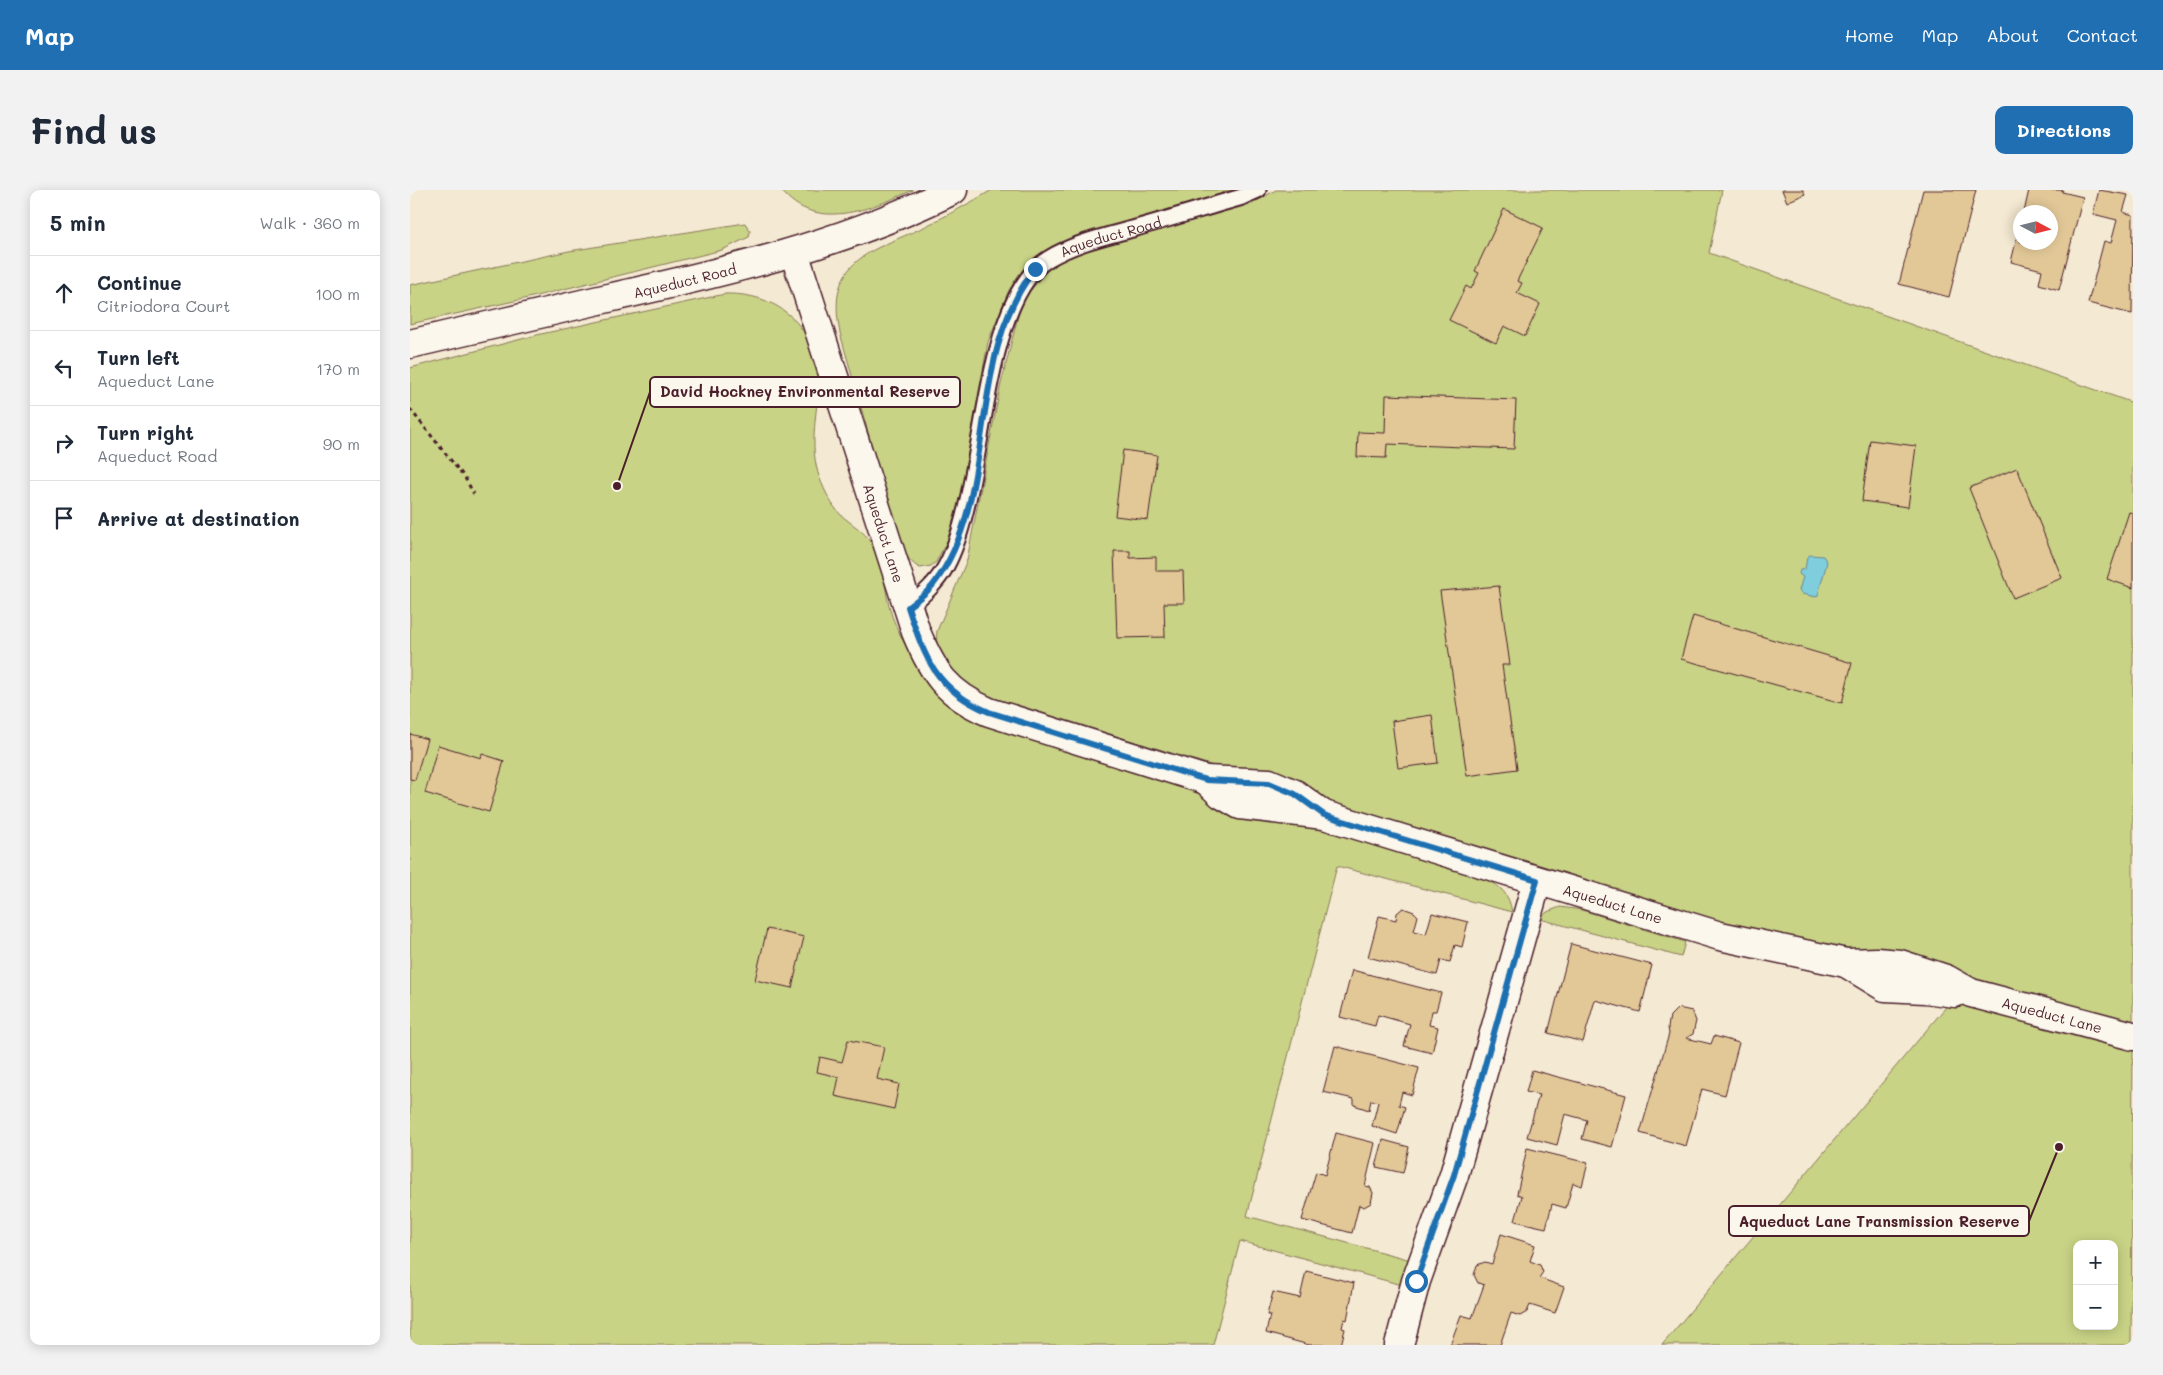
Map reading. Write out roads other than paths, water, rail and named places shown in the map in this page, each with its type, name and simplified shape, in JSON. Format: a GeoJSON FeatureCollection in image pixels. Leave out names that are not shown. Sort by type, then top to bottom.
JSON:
{"type":"FeatureCollection","features":[{"type":"Feature","properties":{"kind":"street","name":"Aqueduct Road"},"geometry":{"type":"LineString","coordinates":[[410,344],[712,274],[794,252],[886,220],[952,190]]}},
{"type":"Feature","properties":{"kind":"street","name":"Aqueduct Lane"},"geometry":{"type":"LineString","coordinates":[[794,252],[924,652],[936,674],[958,696],[972,705],[1206,780],[1221,794],[1240,805],[1324,815],[1720,936],[1846,963],[1877,962],[1900,964],[1946,979],[1971,993],[2133,1036]]}},
{"type":"Feature","properties":{"kind":"street"},"geometry":{"type":"LineString","coordinates":[[1399,1345],[1416,1281],[1454,1175],[1537,880]]}},
{"type":"Feature","properties":{"kind":"lane","name":"Aqueduct Road"},"geometry":{"type":"LineString","coordinates":[[908,607],[935,583],[954,550],[967,509],[1001,339],[1013,303],[1035,269],[1065,250],[1096,239],[1242,197],[1258,190]]}},
{"type":"Feature","properties":{"kind":"water"},"geometry":{"type":"Polygon","coordinates":[[[1810,555],[1823,556],[1827,562],[1816,597],[1802,594],[1799,590],[1803,577],[1799,574],[1800,570],[1805,569],[1807,557],[1810,555]]]}},
{"type":"Feature","properties":{"kind":"place","name":"David Hockney Environmental Reserve"},"geometry":{"type":"Point","coordinates":[617,486]}},
{"type":"Feature","properties":{"kind":"place","name":"Aqueduct Lane Transmission Reserve"},"geometry":{"type":"Point","coordinates":[2059,1147]}}]}
